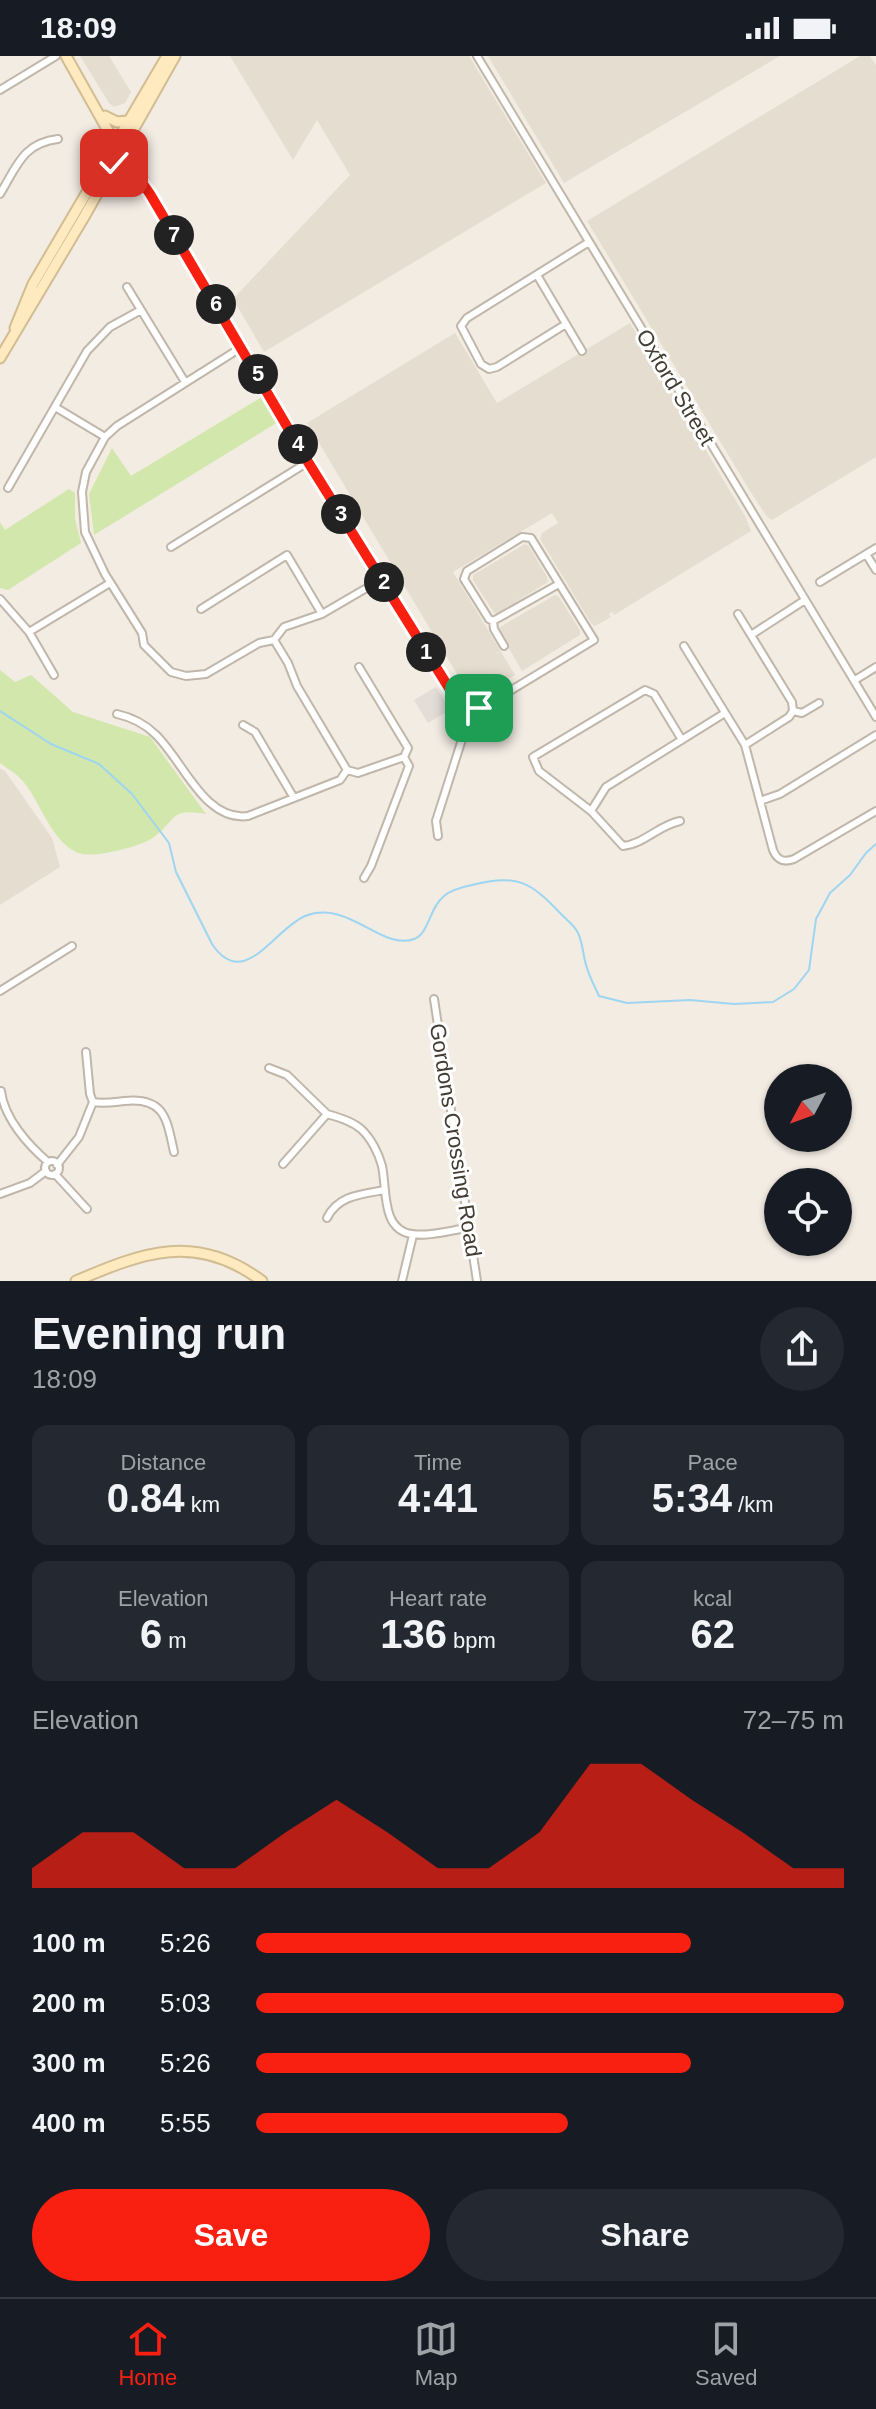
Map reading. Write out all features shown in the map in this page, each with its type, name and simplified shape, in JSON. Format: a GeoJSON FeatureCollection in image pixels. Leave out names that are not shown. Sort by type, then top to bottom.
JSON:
{"type":"FeatureCollection","features":[{"type":"Feature","properties":{"kind":"main road"},"geometry":{"type":"LineString","coordinates":[[66,56],[119,144]]}},
{"type":"Feature","properties":{"kind":"main road"},"geometry":{"type":"LineString","coordinates":[[32,297],[103,184],[127,121],[167,56]]}},
{"type":"Feature","properties":{"kind":"main road"},"geometry":{"type":"LineString","coordinates":[[0,358],[119,144],[175,56]]}},
{"type":"Feature","properties":{"kind":"main road"},"geometry":{"type":"LineString","coordinates":[[86,88],[119,144]]}},
{"type":"Feature","properties":{"kind":"main road"},"geometry":{"type":"LineString","coordinates":[[105,116],[117,122],[127,121]]}},
{"type":"Feature","properties":{"kind":"main road"},"geometry":{"type":"LineString","coordinates":[[103,184],[118,175],[138,179]]}},
{"type":"Feature","properties":{"kind":"main road"},"geometry":{"type":"LineString","coordinates":[[76,1281],[141,1255],[167,1250],[216,1255],[262,1281]]}},
{"type":"Feature","properties":{"kind":"street"},"geometry":{"type":"LineString","coordinates":[[0,90],[56,56]]}},
{"type":"Feature","properties":{"kind":"street","name":"Oxford Street"},"geometry":{"type":"LineString","coordinates":[[477,56],[876,717]]}},
{"type":"Feature","properties":{"kind":"street"},"geometry":{"type":"LineString","coordinates":[[0,193],[26,151],[43,140],[58,139]]}},
{"type":"Feature","properties":{"kind":"street"},"geometry":{"type":"LineString","coordinates":[[119,144],[308,462],[455,699],[472,708],[489,704],[594,640],[532,539],[527,536],[468,569],[464,579],[493,621],[504,646]]}},
{"type":"Feature","properties":{"kind":"street"},"geometry":{"type":"LineString","coordinates":[[119,144],[145,180],[150,194]]}},
{"type":"Feature","properties":{"kind":"street"},"geometry":{"type":"LineString","coordinates":[[566,324],[489,369],[481,364],[461,331],[461,323],[467,318],[589,242]]}},
{"type":"Feature","properties":{"kind":"street"},"geometry":{"type":"LineString","coordinates":[[537,275],[582,351]]}},
{"type":"Feature","properties":{"kind":"street"},"geometry":{"type":"LineString","coordinates":[[127,287],[185,382]]}},
{"type":"Feature","properties":{"kind":"street"},"geometry":{"type":"LineString","coordinates":[[8,488],[87,351],[100,336],[141,310]]}},
{"type":"Feature","properties":{"kind":"street"},"geometry":{"type":"LineString","coordinates":[[242,347],[117,426],[105,437],[86,472],[82,492],[85,532],[110,583],[142,633],[144,645],[171,672],[186,676],[206,674],[259,643],[274,640],[284,627],[322,614],[382,579]]}},
{"type":"Feature","properties":{"kind":"street"},"geometry":{"type":"LineString","coordinates":[[55,407],[105,437]]}},
{"type":"Feature","properties":{"kind":"street"},"geometry":{"type":"LineString","coordinates":[[171,547],[308,462]]}},
{"type":"Feature","properties":{"kind":"street"},"geometry":{"type":"LineString","coordinates":[[820,582],[876,548]]}},
{"type":"Feature","properties":{"kind":"street"},"geometry":{"type":"LineString","coordinates":[[866,554],[876,570]]}},
{"type":"Feature","properties":{"kind":"street"},"geometry":{"type":"LineString","coordinates":[[201,609],[287,555],[322,614]]}},
{"type":"Feature","properties":{"kind":"street"},"geometry":{"type":"LineString","coordinates":[[29,632],[110,583]]}},
{"type":"Feature","properties":{"kind":"street"},"geometry":{"type":"LineString","coordinates":[[493,621],[559,584]]}},
{"type":"Feature","properties":{"kind":"street"},"geometry":{"type":"LineString","coordinates":[[0,599],[29,632],[54,675]]}},
{"type":"Feature","properties":{"kind":"street"},"geometry":{"type":"LineString","coordinates":[[751,635],[805,600]]}},
{"type":"Feature","properties":{"kind":"street"},"geometry":{"type":"LineString","coordinates":[[738,614],[792,702],[793,711],[789,717],[745,745]]}},
{"type":"Feature","properties":{"kind":"street"},"geometry":{"type":"LineString","coordinates":[[274,640],[297,686],[347,770],[358,773],[404,757],[408,748],[359,667]]}},
{"type":"Feature","properties":{"kind":"street"},"geometry":{"type":"LineString","coordinates":[[684,646],[745,745],[773,850],[783,861],[794,859],[876,811]]}},
{"type":"Feature","properties":{"kind":"street"},"geometry":{"type":"LineString","coordinates":[[855,680],[876,667]]}},
{"type":"Feature","properties":{"kind":"street"},"geometry":{"type":"LineString","coordinates":[[680,821],[669,823],[631,845],[623,846],[591,811],[539,771],[533,757],[645,690],[654,694],[682,740]]}},
{"type":"Feature","properties":{"kind":"street"},"geometry":{"type":"LineString","coordinates":[[793,711],[802,713],[819,703]]}},
{"type":"Feature","properties":{"kind":"street"},"geometry":{"type":"LineString","coordinates":[[438,836],[436,821],[472,708]]}},
{"type":"Feature","properties":{"kind":"street"},"geometry":{"type":"LineString","coordinates":[[591,811],[606,787],[725,713]]}},
{"type":"Feature","properties":{"kind":"street"},"geometry":{"type":"LineString","coordinates":[[117,714],[130,717],[155,733],[212,806],[226,815],[248,816],[340,780],[347,770]]}},
{"type":"Feature","properties":{"kind":"street"},"geometry":{"type":"LineString","coordinates":[[243,725],[255,732],[294,798]]}},
{"type":"Feature","properties":{"kind":"street"},"geometry":{"type":"LineString","coordinates":[[760,801],[780,794],[876,735]]}},
{"type":"Feature","properties":{"kind":"street"},"geometry":{"type":"LineString","coordinates":[[364,878],[409,766],[404,757]]}},
{"type":"Feature","properties":{"kind":"street"},"geometry":{"type":"LineString","coordinates":[[0,991],[72,946]]}},
{"type":"Feature","properties":{"kind":"street","name":"Gordons Crossing Road"},"geometry":{"type":"LineString","coordinates":[[434,999],[477,1281]]}},
{"type":"Feature","properties":{"kind":"street"},"geometry":{"type":"LineString","coordinates":[[55,1174],[57,1165],[79,1137],[93,1102],[86,1052]]}},
{"type":"Feature","properties":{"kind":"street"},"geometry":{"type":"LineString","coordinates":[[269,1068],[287,1075],[327,1114],[361,1129],[382,1165],[390,1220],[401,1231],[413,1235],[468,1228]]}},
{"type":"Feature","properties":{"kind":"street"},"geometry":{"type":"LineString","coordinates":[[1,1091],[4,1106],[16,1126],[48,1162],[57,1165]]}},
{"type":"Feature","properties":{"kind":"street"},"geometry":{"type":"LineString","coordinates":[[93,1102],[138,1100],[152,1104],[165,1117],[174,1152]]}},
{"type":"Feature","properties":{"kind":"street"},"geometry":{"type":"LineString","coordinates":[[283,1164],[327,1114]]}},
{"type":"Feature","properties":{"kind":"street"},"geometry":{"type":"LineString","coordinates":[[0,1194],[30,1183],[46,1171],[48,1162]]}},
{"type":"Feature","properties":{"kind":"street"},"geometry":{"type":"LineString","coordinates":[[46,1171],[55,1174],[87,1209]]}},
{"type":"Feature","properties":{"kind":"street"},"geometry":{"type":"LineString","coordinates":[[327,1218],[331,1209],[348,1197],[385,1190]]}},
{"type":"Feature","properties":{"kind":"street"},"geometry":{"type":"LineString","coordinates":[[402,1281],[413,1235]]}},
{"type":"Feature","properties":{"kind":"shaded area"},"geometry":{"type":"Polygon","coordinates":[[[80,56],[109,56],[131,92],[125,103],[114,107],[109,103],[80,56]]]}},
{"type":"Feature","properties":{"kind":"shaded area"},"geometry":{"type":"Polygon","coordinates":[[[230,56],[469,56],[546,183],[264,352],[233,299],[350,175],[317,120],[293,160],[230,56]]]}},
{"type":"Feature","properties":{"kind":"shaded area"},"geometry":{"type":"Polygon","coordinates":[[[488,56],[780,56],[564,183],[488,56]]]}},
{"type":"Feature","properties":{"kind":"shaded area"},"geometry":{"type":"Polygon","coordinates":[[[860,56],[870,56],[876,65],[876,457],[772,520],[750,491],[587,221],[860,56]]]}},
{"type":"Feature","properties":{"kind":"shaded area"},"geometry":{"type":"Polygon","coordinates":[[[630,323],[751,531],[614,615],[612,612],[609,614],[611,617],[595,626],[540,539],[542,533],[558,523],[552,513],[453,572],[515,675],[476,695],[463,684],[307,423],[455,333],[497,403],[630,323]]]}},
{"type":"Feature","properties":{"kind":"shaded area"},"geometry":{"type":"Polygon","coordinates":[[[525,544],[548,582],[494,613],[473,580],[473,575],[525,544]]]}},
{"type":"Feature","properties":{"kind":"shaded area"},"geometry":{"type":"Polygon","coordinates":[[[555,595],[580,630],[580,635],[522,671],[499,631],[500,627],[555,595]]]}},
{"type":"Feature","properties":{"kind":"shaded area"},"geometry":{"type":"Polygon","coordinates":[[[436,687],[450,710],[428,723],[414,700],[436,687]]]}},
{"type":"Feature","properties":{"kind":"shaded area"},"geometry":{"type":"Polygon","coordinates":[[[0,769],[5,771],[52,838],[60,867],[0,905],[0,769]]]}},
{"type":"Feature","properties":{"kind":"green space"},"geometry":{"type":"Polygon","coordinates":[[[262,397],[278,422],[94,535],[89,494],[112,448],[131,476],[262,397]]]}},
{"type":"Feature","properties":{"kind":"green space"},"geometry":{"type":"Polygon","coordinates":[[[69,489],[75,493],[75,519],[81,543],[8,590],[0,588],[0,522],[5,530],[69,489]]]}},
{"type":"Feature","properties":{"kind":"green space"},"geometry":{"type":"Polygon","coordinates":[[[0,670],[15,682],[31,675],[73,712],[150,737],[206,814],[175,816],[154,837],[119,850],[89,855],[72,850],[54,832],[20,778],[0,763],[0,670]]]}},
{"type":"Feature","properties":{"kind":"waterway"},"geometry":{"type":"LineString","coordinates":[[0,711],[51,744],[99,764],[132,794],[169,843],[176,872],[212,944],[224,957],[236,962],[259,953],[305,916],[321,913],[350,919],[389,938],[402,941],[414,939],[423,932],[435,907],[447,894],[501,880],[532,888],[575,928],[599,996],[627,1003],[690,1000],[734,1004],[773,1002],[794,989],[809,970],[816,919],[830,893],[876,844]]}},
{"type":"Feature","properties":{"kind":"route"},"geometry":{"type":"LineString","coordinates":[[114,163],[120,151],[150,194],[308,462],[457,701],[479,708]]}}]}
